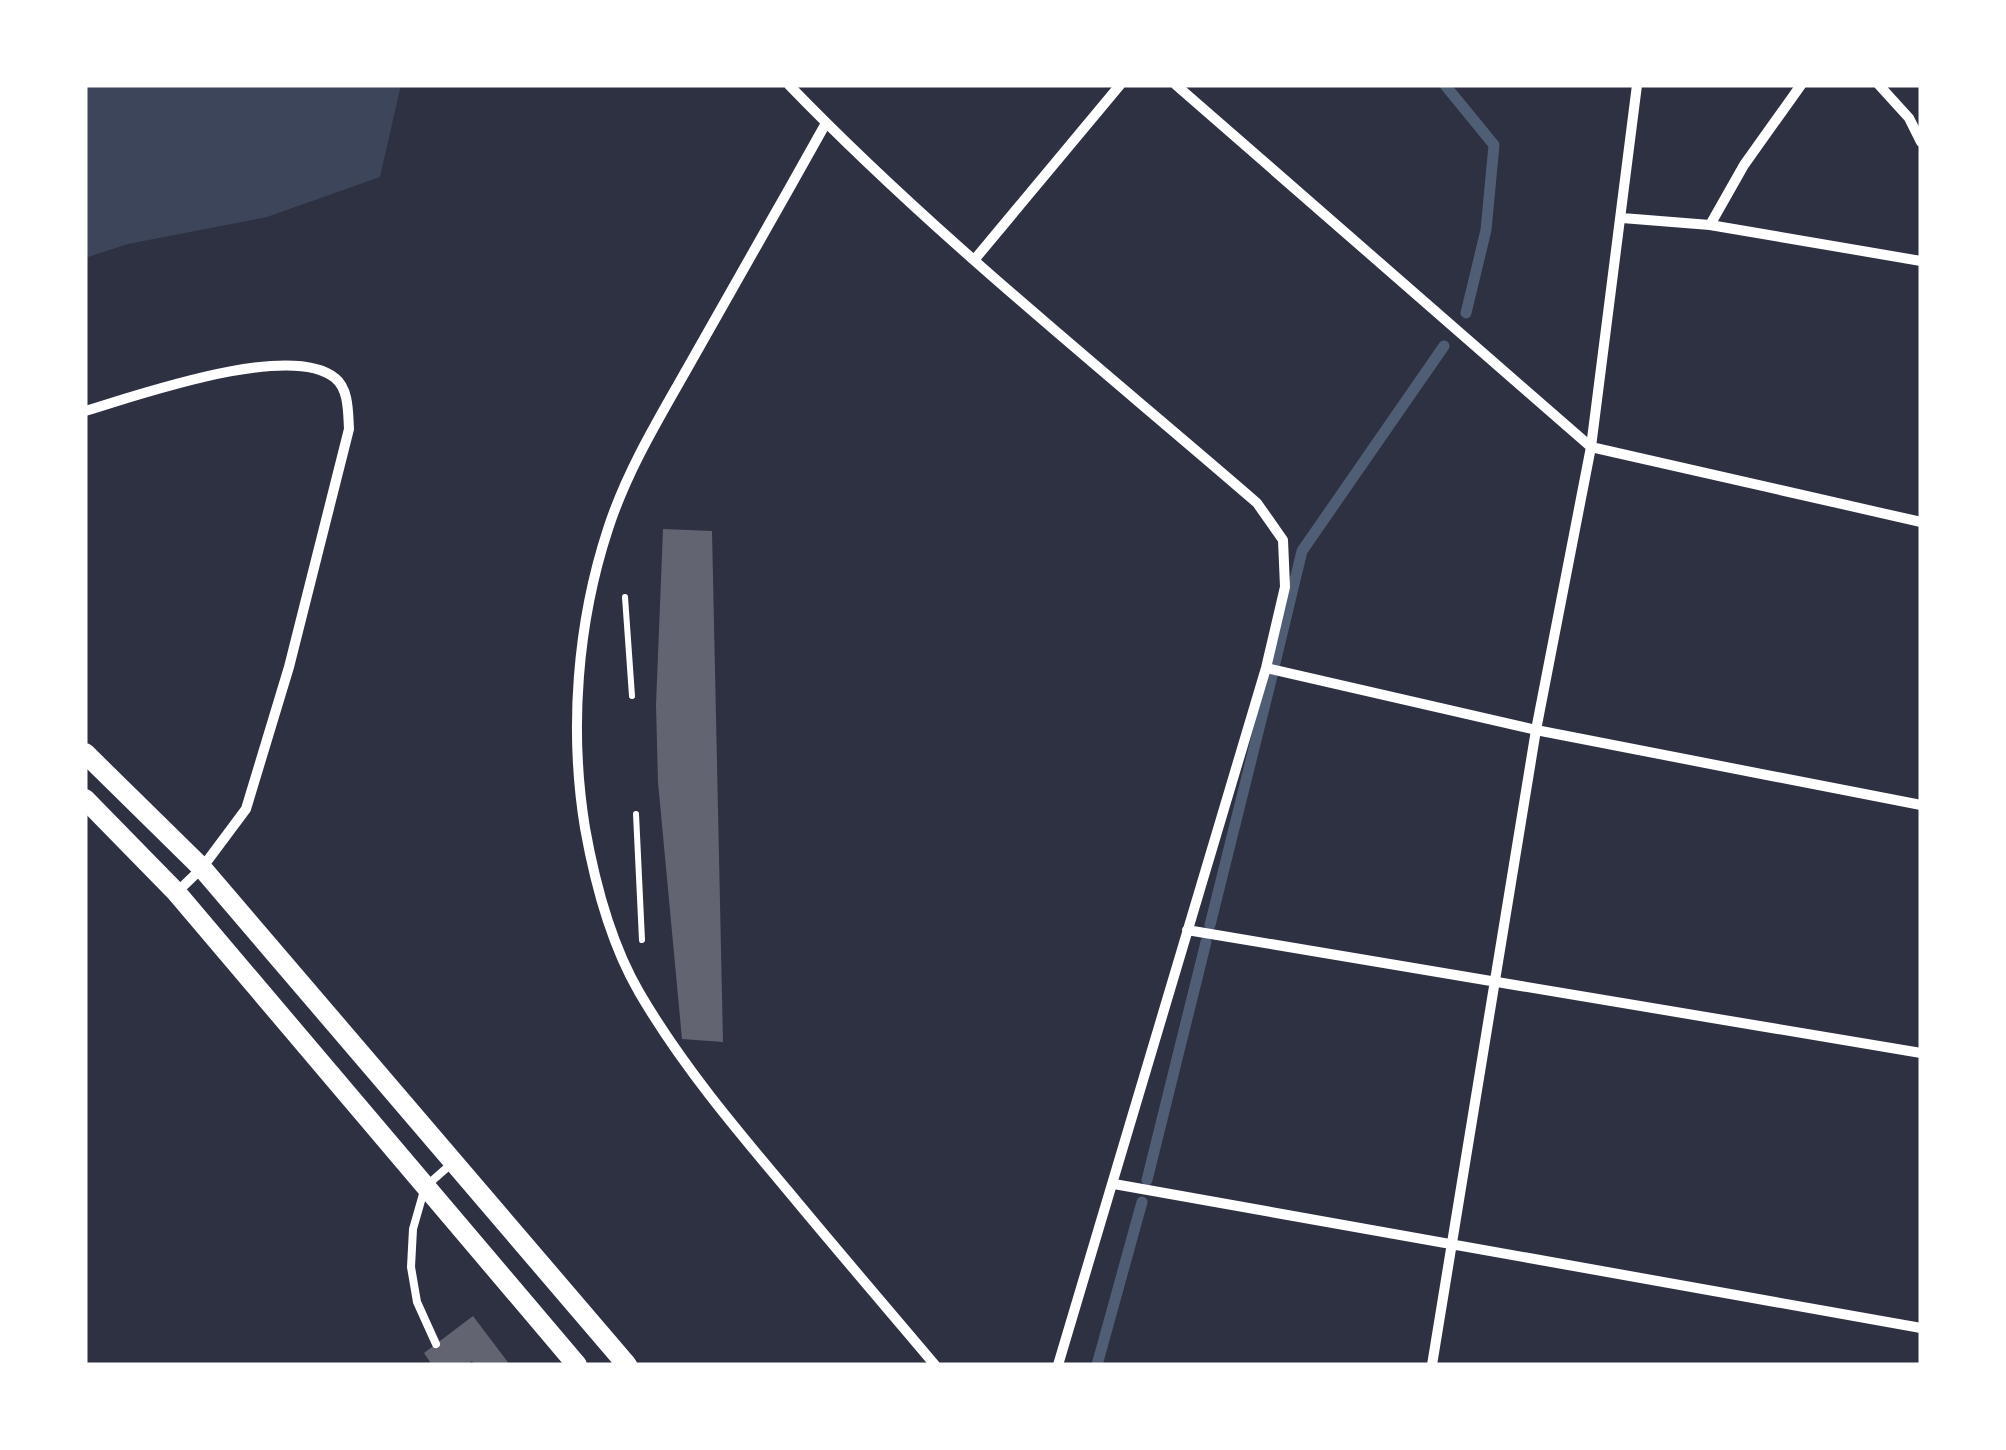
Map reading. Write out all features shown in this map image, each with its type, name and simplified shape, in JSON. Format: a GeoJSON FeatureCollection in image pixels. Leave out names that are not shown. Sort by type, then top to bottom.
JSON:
{"type":"FeatureCollection","features":[{"type":"Feature","properties":{"kind":"main road"},"geometry":{"type":"LineString","coordinates":[[85,753],[202,868],[627,1365]]}},
{"type":"Feature","properties":{"kind":"main road"},"geometry":{"type":"LineString","coordinates":[[85,800],[176,892],[577,1365]]}},
{"type":"Feature","properties":{"kind":"street"},"geometry":{"type":"LineString","coordinates":[[789,85],[975,260],[1257,504],[1283,540],[1284,587],[1266,668],[1058,1365]]}},
{"type":"Feature","properties":{"kind":"street"},"geometry":{"type":"LineString","coordinates":[[975,260],[1120,85]]}},
{"type":"Feature","properties":{"kind":"street"},"geometry":{"type":"LineString","coordinates":[[1176,85],[1591,447],[1921,522]]}},
{"type":"Feature","properties":{"kind":"street"},"geometry":{"type":"LineString","coordinates":[[1432,1365],[1536,730],[1591,447],[1638,85]]}},
{"type":"Feature","properties":{"kind":"street"},"geometry":{"type":"LineString","coordinates":[[1710,224],[1744,165],[1801,85]]}},
{"type":"Feature","properties":{"kind":"street"},"geometry":{"type":"LineString","coordinates":[[1879,85],[1909,118],[1921,142]]}},
{"type":"Feature","properties":{"kind":"street"},"geometry":{"type":"LineString","coordinates":[[826,123],[639,453],[609,526],[590,592],[580,668],[580,798],[611,932],[638,990],[728,1120],[935,1365]]}},
{"type":"Feature","properties":{"kind":"street"},"geometry":{"type":"LineString","coordinates":[[1622,218],[1710,224],[1921,261]]}},
{"type":"Feature","properties":{"kind":"street"},"geometry":{"type":"LineString","coordinates":[[85,411],[218,372],[269,366],[313,369],[336,378],[347,398],[349,429],[289,667],[246,809],[202,868],[176,892]]}},
{"type":"Feature","properties":{"kind":"street"},"geometry":{"type":"LineString","coordinates":[[1266,668],[1536,730],[1921,805]]}},
{"type":"Feature","properties":{"kind":"street"},"geometry":{"type":"LineString","coordinates":[[1187,930],[1921,1052]]}},
{"type":"Feature","properties":{"kind":"street"},"geometry":{"type":"LineString","coordinates":[[1114,1184],[1921,1328]]}},
{"type":"Feature","properties":{"kind":"lane"},"geometry":{"type":"LineString","coordinates":[[436,1344],[417,1302],[412,1267],[413,1229],[425,1187],[454,1162]]}},
{"type":"Feature","properties":{"kind":"path"},"geometry":{"type":"LineString","coordinates":[[625,597],[632,696]]}},
{"type":"Feature","properties":{"kind":"path"},"geometry":{"type":"LineString","coordinates":[[636,814],[642,940]]}},
{"type":"Feature","properties":{"kind":"shaded area"},"geometry":{"type":"Polygon","coordinates":[[[85,85],[401,85],[380,177],[267,217],[128,244],[85,258],[85,85]]]}},
{"type":"Feature","properties":{"kind":"building"},"geometry":{"type":"Polygon","coordinates":[[[663,529],[712,531],[723,1042],[682,1039],[658,782],[656,705],[663,529]]]}},
{"type":"Feature","properties":{"kind":"building"},"geometry":{"type":"Polygon","coordinates":[[[473,1316],[510,1365],[474,1365],[472,1361],[467,1365],[432,1365],[424,1353],[473,1316]]]}},
{"type":"Feature","properties":{"kind":"waterway"},"geometry":{"type":"LineString","coordinates":[[1445,85],[1494,145],[1486,230],[1466,313]]}},
{"type":"Feature","properties":{"kind":"waterway"},"geometry":{"type":"LineString","coordinates":[[1275,663],[1302,551],[1444,346]]}},
{"type":"Feature","properties":{"kind":"waterway"},"geometry":{"type":"LineString","coordinates":[[1210,925],[1272,676]]}},
{"type":"Feature","properties":{"kind":"waterway"},"geometry":{"type":"LineString","coordinates":[[1147,1180],[1206,942]]}},
{"type":"Feature","properties":{"kind":"waterway"},"geometry":{"type":"LineString","coordinates":[[1097,1365],[1142,1202]]}}]}
